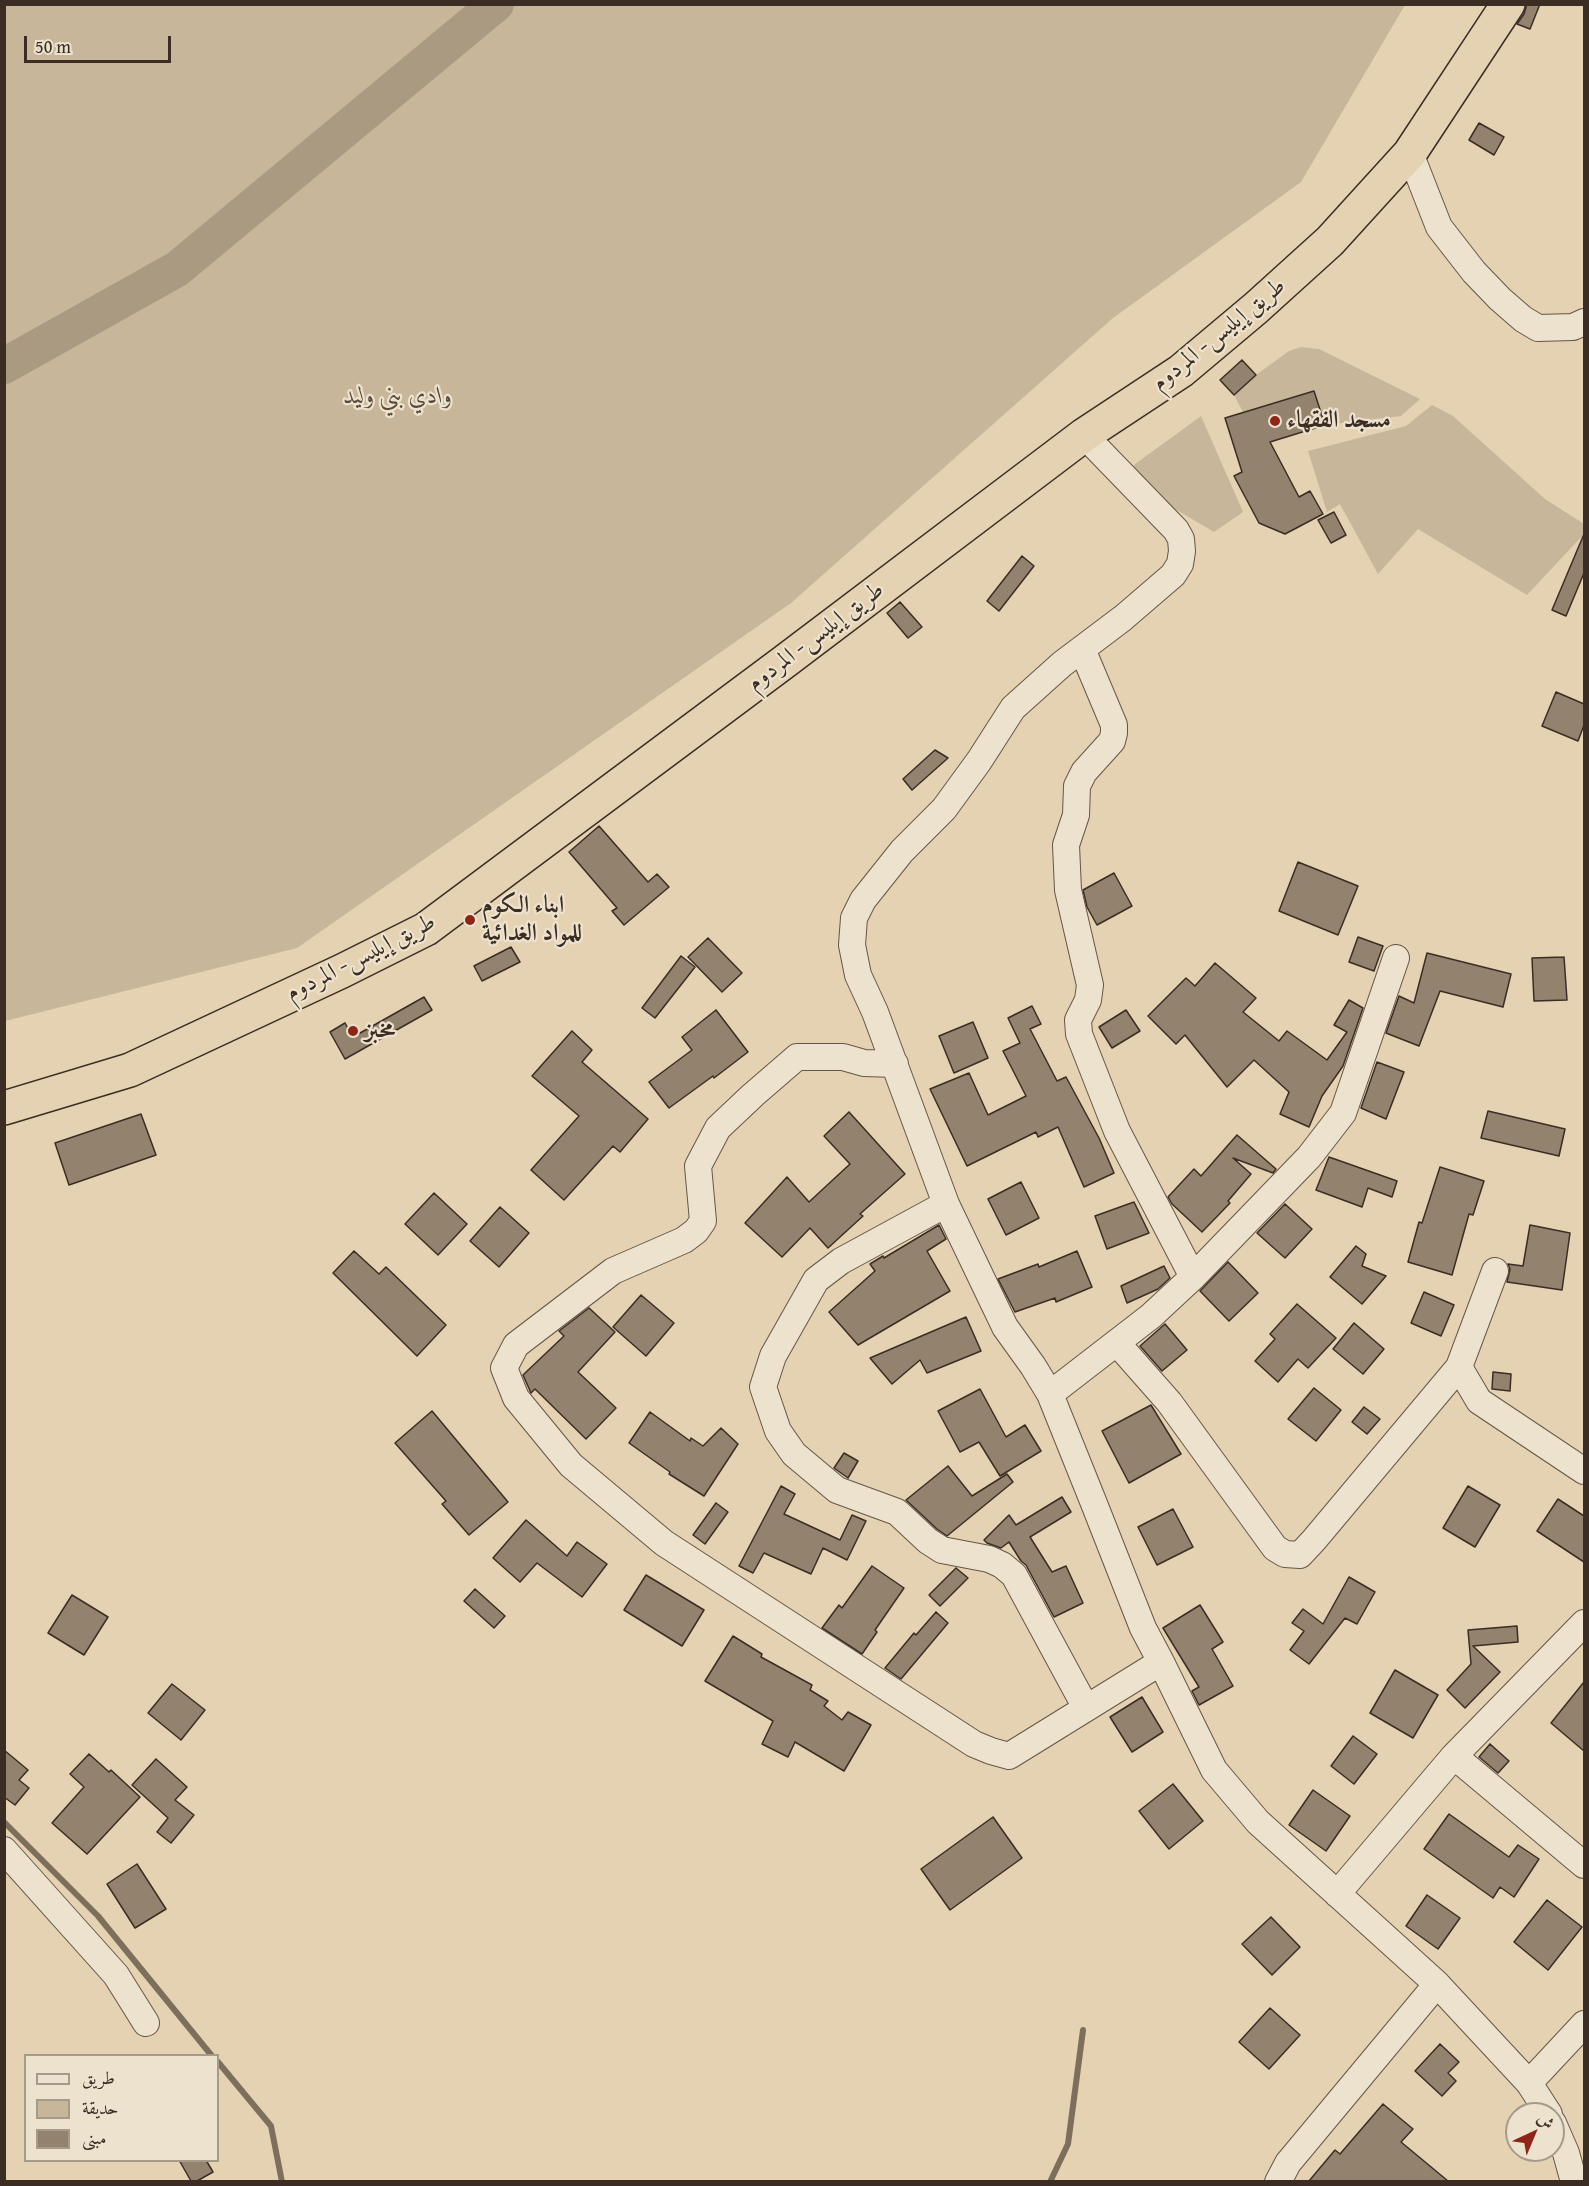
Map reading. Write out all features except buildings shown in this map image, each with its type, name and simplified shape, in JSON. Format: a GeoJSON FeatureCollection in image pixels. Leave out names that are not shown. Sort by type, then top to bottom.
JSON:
{"type":"FeatureCollection","features":[{"type":"Feature","properties":{"kind":"highway","name":"طريق إيليس- المردوم"},"geometry":{"type":"LineString","coordinates":[[4,1108],[130,1070],[426,929],[1084,435],[1181,371],[1256,308],[1330,241],[1410,153],[1508,4]]}},
{"type":"Feature","properties":{"kind":"street"},"geometry":{"type":"LineString","coordinates":[[1410,153],[1439,227],[1474,272],[1500,298],[1523,319],[1538,328],[1573,327],[1584,322]]}},
{"type":"Feature","properties":{"kind":"street"},"geometry":{"type":"LineString","coordinates":[[1084,435],[1176,530],[1181,539],[1180,564],[1173,575],[1124,618],[1082,649],[1013,708],[979,761],[944,809],[902,852],[863,900],[854,918],[852,945],[858,975],[895,1064],[946,1204],[1000,1317],[1050,1394],[1143,1628],[1214,1770],[1258,1822],[1437,1983],[1529,2083],[1541,2102]]}},
{"type":"Feature","properties":{"kind":"street"},"geometry":{"type":"LineString","coordinates":[[1082,649],[1114,725],[1114,733],[1112,741],[1084,772],[1077,786],[1076,815],[1066,845],[1068,890],[1090,985],[1088,1000],[1078,1020],[1079,1034],[1117,1131],[1193,1277]]}},
{"type":"Feature","properties":{"kind":"street"},"geometry":{"type":"LineString","coordinates":[[1050,1394],[1151,1316],[1193,1277],[1309,1157],[1344,1113],[1396,958]]}},
{"type":"Feature","properties":{"kind":"street"},"geometry":{"type":"LineString","coordinates":[[895,1064],[864,1063],[843,1057],[797,1057],[718,1128],[698,1166],[703,1221],[696,1232],[684,1240],[613,1271],[516,1345],[504,1368],[516,1398],[571,1465],[664,1543],[974,1744],[991,1751],[1009,1756],[1161,1662]]}},
{"type":"Feature","properties":{"kind":"street"},"geometry":{"type":"LineString","coordinates":[[946,1204],[841,1261],[816,1280],[772,1356],[763,1387],[778,1431],[794,1454],[837,1490],[897,1512],[928,1541],[942,1550],[989,1559],[1002,1565],[1014,1575],[1086,1708]]}},
{"type":"Feature","properties":{"kind":"street"},"geometry":{"type":"LineString","coordinates":[[1117,1343],[1169,1402],[1275,1548],[1285,1554],[1300,1554],[1459,1367],[1495,1271]]}},
{"type":"Feature","properties":{"kind":"street"},"geometry":{"type":"LineString","coordinates":[[1459,1367],[1479,1401],[1584,1471]]}},
{"type":"Feature","properties":{"kind":"street"},"geometry":{"type":"LineString","coordinates":[[1337,1894],[1455,1756],[1584,1623]]}},
{"type":"Feature","properties":{"kind":"street"},"geometry":{"type":"LineString","coordinates":[[1455,1756],[1584,1865]]}},
{"type":"Feature","properties":{"kind":"street"},"geometry":{"type":"LineString","coordinates":[[4,1850],[116,1975],[146,2023]]}},
{"type":"Feature","properties":{"kind":"street"},"geometry":{"type":"LineString","coordinates":[[1278,2181],[1288,2163],[1437,1983]]}},
{"type":"Feature","properties":{"kind":"street"},"geometry":{"type":"LineString","coordinates":[[1529,2083],[1584,2024]]}},
{"type":"Feature","properties":{"kind":"street"},"geometry":{"type":"LineString","coordinates":[[1565,2151],[1574,2181]]}},
{"type":"Feature","properties":{"kind":"green space","name":"وادي بني وليد"},"geometry":{"type":"Polygon","coordinates":[[[5,4],[1405,5],[1301,182],[1113,318],[791,603],[297,948],[5,1021],[5,4]]]}},
{"type":"Feature","properties":{"kind":"green space"},"geometry":{"type":"Polygon","coordinates":[[[1301,347],[1319,349],[1420,399],[1401,416],[1325,425],[1314,391],[1243,412],[1234,395],[1256,375],[1289,351],[1301,347]]]}},
{"type":"Feature","properties":{"kind":"green space"},"geometry":{"type":"Polygon","coordinates":[[[1432,405],[1453,416],[1545,499],[1584,524],[1584,534],[1527,595],[1418,529],[1378,574],[1340,504],[1327,512],[1308,451],[1406,426],[1432,405]]]}},
{"type":"Feature","properties":{"kind":"green space"},"geometry":{"type":"Polygon","coordinates":[[[1201,416],[1243,512],[1214,532],[1158,499],[1133,476],[1134,465],[1201,416]]]}},
{"type":"Feature","properties":{"kind":"waterway","name":"وادي بني وليد"},"geometry":{"type":"LineString","coordinates":[[4,366],[177,269],[496,4]]}},
{"type":"Feature","properties":{"kind":"waterway"},"geometry":{"type":"LineString","coordinates":[[4,1822],[98,1916],[210,2054]]}},
{"type":"Feature","properties":{"kind":"waterway"},"geometry":{"type":"LineString","coordinates":[[1050,2182],[1068,2144],[1083,2030]]}},
{"type":"Feature","properties":{"kind":"waterway"},"geometry":{"type":"LineString","coordinates":[[219,2063],[271,2126],[282,2182]]}},
{"type":"Feature","properties":{"kind":"place","name":"مسجد الفقهاء"},"geometry":{"type":"Point","coordinates":[1275,421]}},
{"type":"Feature","properties":{"kind":"place","name":"ابناء الكوم للمواد الغدائية"},"geometry":{"type":"Point","coordinates":[470,920]}},
{"type":"Feature","properties":{"kind":"place","name":"مخبز"},"geometry":{"type":"Point","coordinates":[353,1031]}}]}
